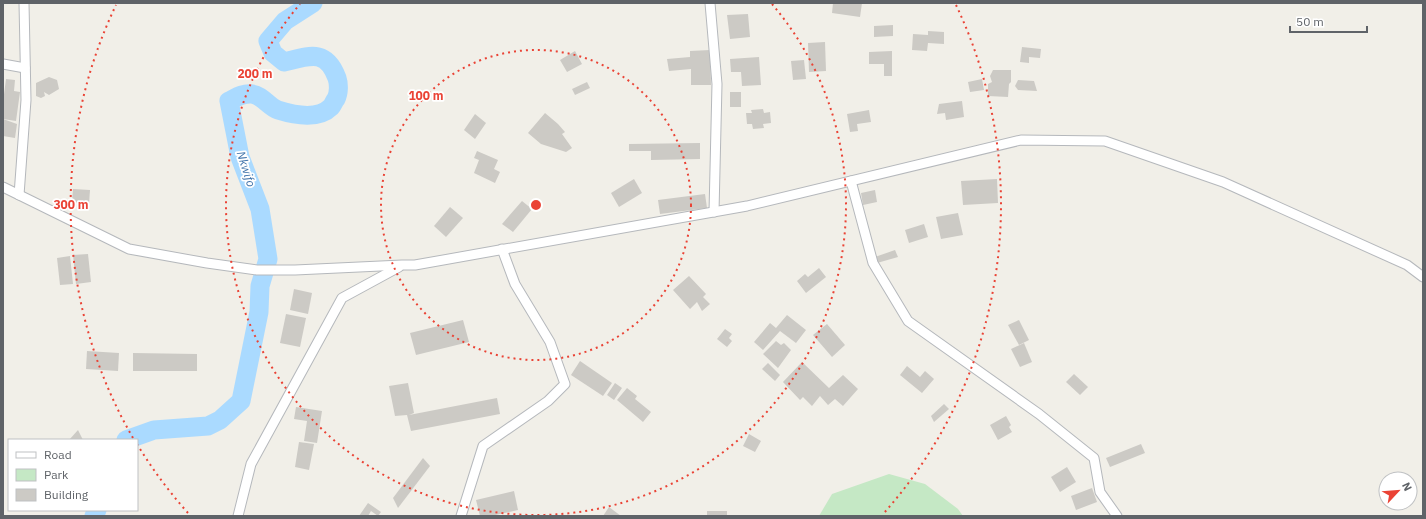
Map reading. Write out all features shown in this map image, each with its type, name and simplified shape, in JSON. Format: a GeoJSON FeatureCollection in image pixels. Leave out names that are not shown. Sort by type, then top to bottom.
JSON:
{"type":"FeatureCollection","features":[{"type":"Feature","properties":{"kind":"street"},"geometry":{"type":"LineString","coordinates":[[19,195],[26,100],[24,3]]}},
{"type":"Feature","properties":{"kind":"street"},"geometry":{"type":"LineString","coordinates":[[710,3],[717,84],[714,212]]}},
{"type":"Feature","properties":{"kind":"street"},"geometry":{"type":"LineString","coordinates":[[3,64],[26,68]]}},
{"type":"Feature","properties":{"kind":"street"},"geometry":{"type":"LineString","coordinates":[[3,187],[129,249],[207,264],[257,270],[416,265],[747,206],[1021,140],[1105,141],[1223,182],[1407,265],[1423,277]]}},
{"type":"Feature","properties":{"kind":"street"},"geometry":{"type":"LineString","coordinates":[[851,181],[873,263],[908,321],[1039,414],[1094,458],[1100,492],[1117,516]]}},
{"type":"Feature","properties":{"kind":"street"},"geometry":{"type":"LineString","coordinates":[[461,516],[483,446],[548,401],[565,384],[550,342],[515,284],[502,249]]}},
{"type":"Feature","properties":{"kind":"street"},"geometry":{"type":"LineString","coordinates":[[238,516],[251,464],[342,298],[402,265]]}},
{"type":"Feature","properties":{"kind":"green space"},"geometry":{"type":"Polygon","coordinates":[[[889,474],[925,484],[958,509],[963,516],[819,516],[832,494],[889,474]]]}},
{"type":"Feature","properties":{"kind":"building"},"geometry":{"type":"Polygon","coordinates":[[[833,3],[862,3],[860,17],[832,13],[833,3]]]}},
{"type":"Feature","properties":{"kind":"building"},"geometry":{"type":"Polygon","coordinates":[[[748,14],[750,37],[730,39],[727,15],[748,14]]]}},
{"type":"Feature","properties":{"kind":"building"},"geometry":{"type":"Polygon","coordinates":[[[893,25],[893,36],[874,37],[874,26],[893,25]]]}},
{"type":"Feature","properties":{"kind":"building"},"geometry":{"type":"Polygon","coordinates":[[[928,31],[944,32],[944,44],[928,43],[927,51],[912,50],[913,34],[928,35],[928,31]]]}},
{"type":"Feature","properties":{"kind":"building"},"geometry":{"type":"Polygon","coordinates":[[[825,42],[826,71],[809,72],[808,43],[825,42]]]}},
{"type":"Feature","properties":{"kind":"building"},"geometry":{"type":"Polygon","coordinates":[[[1022,47],[1041,49],[1040,58],[1029,57],[1029,63],[1020,62],[1022,47]]]}},
{"type":"Feature","properties":{"kind":"building"},"geometry":{"type":"Polygon","coordinates":[[[710,50],[711,85],[691,85],[691,69],[669,71],[667,59],[690,57],[690,51],[710,50]]]}},
{"type":"Feature","properties":{"kind":"building"},"geometry":{"type":"Polygon","coordinates":[[[575,51],[582,64],[567,72],[560,60],[575,51]]]}},
{"type":"Feature","properties":{"kind":"building"},"geometry":{"type":"Polygon","coordinates":[[[892,51],[892,76],[884,76],[884,64],[869,64],[869,52],[892,51]]]}},
{"type":"Feature","properties":{"kind":"building"},"geometry":{"type":"Polygon","coordinates":[[[759,57],[761,85],[742,86],[741,72],[731,72],[730,59],[759,57]]]}},
{"type":"Feature","properties":{"kind":"building"},"geometry":{"type":"Polygon","coordinates":[[[804,60],[806,79],[793,80],[791,61],[804,60]]]}},
{"type":"Feature","properties":{"kind":"building"},"geometry":{"type":"Polygon","coordinates":[[[993,70],[1011,70],[1011,82],[1009,84],[1008,97],[988,96],[988,84],[992,82],[990,76],[993,70]]]}},
{"type":"Feature","properties":{"kind":"building"},"geometry":{"type":"Polygon","coordinates":[[[49,77],[57,80],[59,89],[49,95],[44,92],[45,96],[41,98],[36,96],[36,83],[49,77]]]}},
{"type":"Feature","properties":{"kind":"building"},"geometry":{"type":"Polygon","coordinates":[[[6,79],[15,80],[14,91],[20,92],[16,121],[3,119],[3,102],[6,79]]]}},
{"type":"Feature","properties":{"kind":"building"},"geometry":{"type":"Polygon","coordinates":[[[982,79],[984,90],[970,92],[968,82],[982,79]]]}},
{"type":"Feature","properties":{"kind":"building"},"geometry":{"type":"Polygon","coordinates":[[[1018,80],[1034,81],[1037,91],[1018,90],[1015,86],[1018,80]]]}},
{"type":"Feature","properties":{"kind":"building"},"geometry":{"type":"Polygon","coordinates":[[[587,82],[590,88],[575,95],[572,89],[587,82]]]}},
{"type":"Feature","properties":{"kind":"building"},"geometry":{"type":"Polygon","coordinates":[[[730,92],[741,92],[741,107],[730,107],[730,92]]]}},
{"type":"Feature","properties":{"kind":"building"},"geometry":{"type":"Polygon","coordinates":[[[962,101],[964,117],[946,120],[945,113],[937,114],[939,104],[962,101]]]}},
{"type":"Feature","properties":{"kind":"building"},"geometry":{"type":"Polygon","coordinates":[[[763,109],[764,113],[770,112],[771,123],[763,124],[764,128],[753,129],[752,124],[747,124],[746,113],[752,113],[751,110],[763,109]]]}},
{"type":"Feature","properties":{"kind":"building"},"geometry":{"type":"Polygon","coordinates":[[[869,110],[871,122],[857,124],[858,131],[850,132],[847,114],[869,110]]]}},
{"type":"Feature","properties":{"kind":"building"},"geometry":{"type":"Polygon","coordinates":[[[545,113],[565,132],[562,134],[572,148],[566,152],[541,144],[528,133],[545,113]]]}},
{"type":"Feature","properties":{"kind":"building"},"geometry":{"type":"Polygon","coordinates":[[[475,114],[486,123],[475,139],[464,130],[475,114]]]}},
{"type":"Feature","properties":{"kind":"building"},"geometry":{"type":"Polygon","coordinates":[[[3,119],[17,124],[15,138],[3,136],[3,119]]]}},
{"type":"Feature","properties":{"kind":"building"},"geometry":{"type":"Polygon","coordinates":[[[700,143],[700,159],[651,160],[651,151],[629,151],[629,144],[700,143]]]}},
{"type":"Feature","properties":{"kind":"building"},"geometry":{"type":"Polygon","coordinates":[[[477,151],[498,160],[494,169],[500,172],[495,183],[474,173],[479,160],[474,158],[477,151]]]}},
{"type":"Feature","properties":{"kind":"building"},"geometry":{"type":"Polygon","coordinates":[[[634,179],[642,193],[619,207],[611,193],[634,179]]]}},
{"type":"Feature","properties":{"kind":"building"},"geometry":{"type":"Polygon","coordinates":[[[997,179],[998,203],[963,205],[961,181],[997,179]]]}},
{"type":"Feature","properties":{"kind":"building"},"geometry":{"type":"Polygon","coordinates":[[[73,189],[90,190],[89,204],[72,202],[73,189]]]}},
{"type":"Feature","properties":{"kind":"building"},"geometry":{"type":"Polygon","coordinates":[[[875,190],[877,202],[863,205],[861,193],[875,190]]]}},
{"type":"Feature","properties":{"kind":"building"},"geometry":{"type":"Polygon","coordinates":[[[705,194],[707,208],[660,214],[658,200],[705,194]]]}},
{"type":"Feature","properties":{"kind":"building"},"geometry":{"type":"Polygon","coordinates":[[[522,201],[532,209],[513,232],[502,224],[522,201]]]}},
{"type":"Feature","properties":{"kind":"building"},"geometry":{"type":"Polygon","coordinates":[[[450,207],[463,218],[446,237],[434,226],[450,207]]]}},
{"type":"Feature","properties":{"kind":"building"},"geometry":{"type":"Polygon","coordinates":[[[958,213],[963,235],[941,239],[936,217],[958,213]]]}},
{"type":"Feature","properties":{"kind":"building"},"geometry":{"type":"Polygon","coordinates":[[[924,224],[928,237],[909,243],[905,230],[924,224]]]}},
{"type":"Feature","properties":{"kind":"building"},"geometry":{"type":"Polygon","coordinates":[[[895,250],[898,257],[877,263],[875,257],[895,250]]]}},
{"type":"Feature","properties":{"kind":"building"},"geometry":{"type":"Polygon","coordinates":[[[88,254],[91,282],[76,284],[73,255],[88,254]]]}},
{"type":"Feature","properties":{"kind":"building"},"geometry":{"type":"Polygon","coordinates":[[[70,256],[73,284],[60,285],[57,258],[70,256]]]}},
{"type":"Feature","properties":{"kind":"building"},"geometry":{"type":"Polygon","coordinates":[[[819,268],[826,277],[806,293],[797,281],[805,274],[808,277],[819,268]]]}},
{"type":"Feature","properties":{"kind":"building"},"geometry":{"type":"Polygon","coordinates":[[[689,276],[706,294],[703,297],[710,304],[702,311],[697,302],[690,309],[673,290],[689,276]]]}},
{"type":"Feature","properties":{"kind":"building"},"geometry":{"type":"Polygon","coordinates":[[[294,289],[312,293],[308,314],[290,310],[294,289]]]}},
{"type":"Feature","properties":{"kind":"building"},"geometry":{"type":"Polygon","coordinates":[[[286,314],[306,318],[300,347],[280,343],[286,314]]]}},
{"type":"Feature","properties":{"kind":"building"},"geometry":{"type":"Polygon","coordinates":[[[787,315],[806,330],[796,343],[780,331],[763,350],[754,342],[770,323],[776,328],[787,315]]]}},
{"type":"Feature","properties":{"kind":"building"},"geometry":{"type":"Polygon","coordinates":[[[463,320],[469,342],[416,355],[410,333],[463,320]]]}},
{"type":"Feature","properties":{"kind":"building"},"geometry":{"type":"Polygon","coordinates":[[[1019,320],[1029,340],[1019,345],[1008,325],[1019,320]]]}},
{"type":"Feature","properties":{"kind":"building"},"geometry":{"type":"Polygon","coordinates":[[[827,324],[845,345],[832,357],[813,335],[827,324]]]}},
{"type":"Feature","properties":{"kind":"building"},"geometry":{"type":"Polygon","coordinates":[[[725,329],[732,334],[729,338],[732,341],[727,347],[717,339],[725,329]]]}},
{"type":"Feature","properties":{"kind":"building"},"geometry":{"type":"Polygon","coordinates":[[[776,341],[781,345],[784,343],[791,350],[778,368],[763,354],[776,341]]]}},
{"type":"Feature","properties":{"kind":"building"},"geometry":{"type":"Polygon","coordinates":[[[1024,343],[1032,362],[1020,367],[1011,349],[1024,343]]]}},
{"type":"Feature","properties":{"kind":"building"},"geometry":{"type":"Polygon","coordinates":[[[87,351],[119,353],[118,371],[86,369],[87,351]]]}},
{"type":"Feature","properties":{"kind":"building"},"geometry":{"type":"Polygon","coordinates":[[[133,353],[197,354],[197,371],[133,371],[133,353]]]}},
{"type":"Feature","properties":{"kind":"building"},"geometry":{"type":"Polygon","coordinates":[[[580,361],[612,383],[603,396],[571,375],[580,361]]]}},
{"type":"Feature","properties":{"kind":"building"},"geometry":{"type":"Polygon","coordinates":[[[802,362],[829,388],[843,375],[858,389],[843,406],[835,399],[828,405],[820,396],[812,406],[803,397],[800,400],[783,382],[802,362]]]}},
{"type":"Feature","properties":{"kind":"building"},"geometry":{"type":"Polygon","coordinates":[[[768,363],[780,375],[775,381],[762,369],[768,363]]]}},
{"type":"Feature","properties":{"kind":"building"},"geometry":{"type":"Polygon","coordinates":[[[907,366],[920,377],[925,371],[934,379],[922,393],[900,375],[907,366]]]}},
{"type":"Feature","properties":{"kind":"building"},"geometry":{"type":"Polygon","coordinates":[[[1074,374],[1088,387],[1080,395],[1066,382],[1074,374]]]}},
{"type":"Feature","properties":{"kind":"building"},"geometry":{"type":"Polygon","coordinates":[[[408,383],[414,413],[409,415],[497,398],[500,414],[411,431],[407,415],[395,416],[389,386],[408,383]]]}},
{"type":"Feature","properties":{"kind":"building"},"geometry":{"type":"Polygon","coordinates":[[[615,383],[622,388],[614,400],[607,395],[615,383]]]}},
{"type":"Feature","properties":{"kind":"building"},"geometry":{"type":"Polygon","coordinates":[[[627,388],[637,396],[635,399],[651,412],[643,422],[617,400],[627,388]]]}},
{"type":"Feature","properties":{"kind":"building"},"geometry":{"type":"Polygon","coordinates":[[[944,404],[949,409],[934,422],[931,416],[944,404]]]}},
{"type":"Feature","properties":{"kind":"building"},"geometry":{"type":"Polygon","coordinates":[[[296,407],[322,411],[317,443],[304,441],[307,421],[294,419],[296,407]]]}},
{"type":"Feature","properties":{"kind":"building"},"geometry":{"type":"Polygon","coordinates":[[[1006,416],[1011,425],[1009,427],[1012,432],[998,440],[990,425],[1006,416]]]}},
{"type":"Feature","properties":{"kind":"building"},"geometry":{"type":"Polygon","coordinates":[[[78,430],[82,439],[70,439],[78,430]]]}},
{"type":"Feature","properties":{"kind":"building"},"geometry":{"type":"Polygon","coordinates":[[[749,434],[761,441],[755,452],[743,446],[749,434]]]}},
{"type":"Feature","properties":{"kind":"building"},"geometry":{"type":"Polygon","coordinates":[[[299,442],[314,444],[309,470],[295,467],[299,442]]]}},
{"type":"Feature","properties":{"kind":"building"},"geometry":{"type":"Polygon","coordinates":[[[1141,444],[1145,453],[1110,467],[1106,458],[1141,444]]]}},
{"type":"Feature","properties":{"kind":"building"},"geometry":{"type":"Polygon","coordinates":[[[423,458],[430,466],[398,508],[393,498],[423,458]]]}},
{"type":"Feature","properties":{"kind":"building"},"geometry":{"type":"Polygon","coordinates":[[[1067,467],[1076,482],[1060,492],[1051,477],[1067,467]]]}},
{"type":"Feature","properties":{"kind":"building"},"geometry":{"type":"Polygon","coordinates":[[[1092,488],[1097,502],[1076,510],[1071,496],[1092,488]]]}},
{"type":"Feature","properties":{"kind":"building"},"geometry":{"type":"Polygon","coordinates":[[[514,491],[518,510],[491,516],[480,516],[476,500],[514,491]]]}},
{"type":"Feature","properties":{"kind":"building"},"geometry":{"type":"Polygon","coordinates":[[[368,503],[381,512],[378,516],[371,511],[368,516],[359,516],[368,503]]]}},
{"type":"Feature","properties":{"kind":"building"},"geometry":{"type":"Polygon","coordinates":[[[609,507],[621,516],[603,516],[609,507]]]}},
{"type":"Feature","properties":{"kind":"building"},"geometry":{"type":"Polygon","coordinates":[[[707,511],[727,511],[727,516],[707,516],[707,511]]]}},
{"type":"Feature","properties":{"kind":"waterway","name":"Nkwifo"},"geometry":{"type":"LineString","coordinates":[[129,439],[154,430],[208,426],[220,420],[241,401],[259,312],[260,286],[268,259],[260,209],[240,157],[229,101],[243,95],[252,94],[259,96],[278,110],[298,115],[319,114],[331,107],[337,97],[338,86],[333,68],[328,62],[316,56],[284,62],[273,53],[268,41],[285,21],[313,3]]}},
{"type":"Feature","properties":{"kind":"waterway","name":"Nkwifo"},"geometry":{"type":"LineString","coordinates":[[94,516],[96,511]]}}]}
